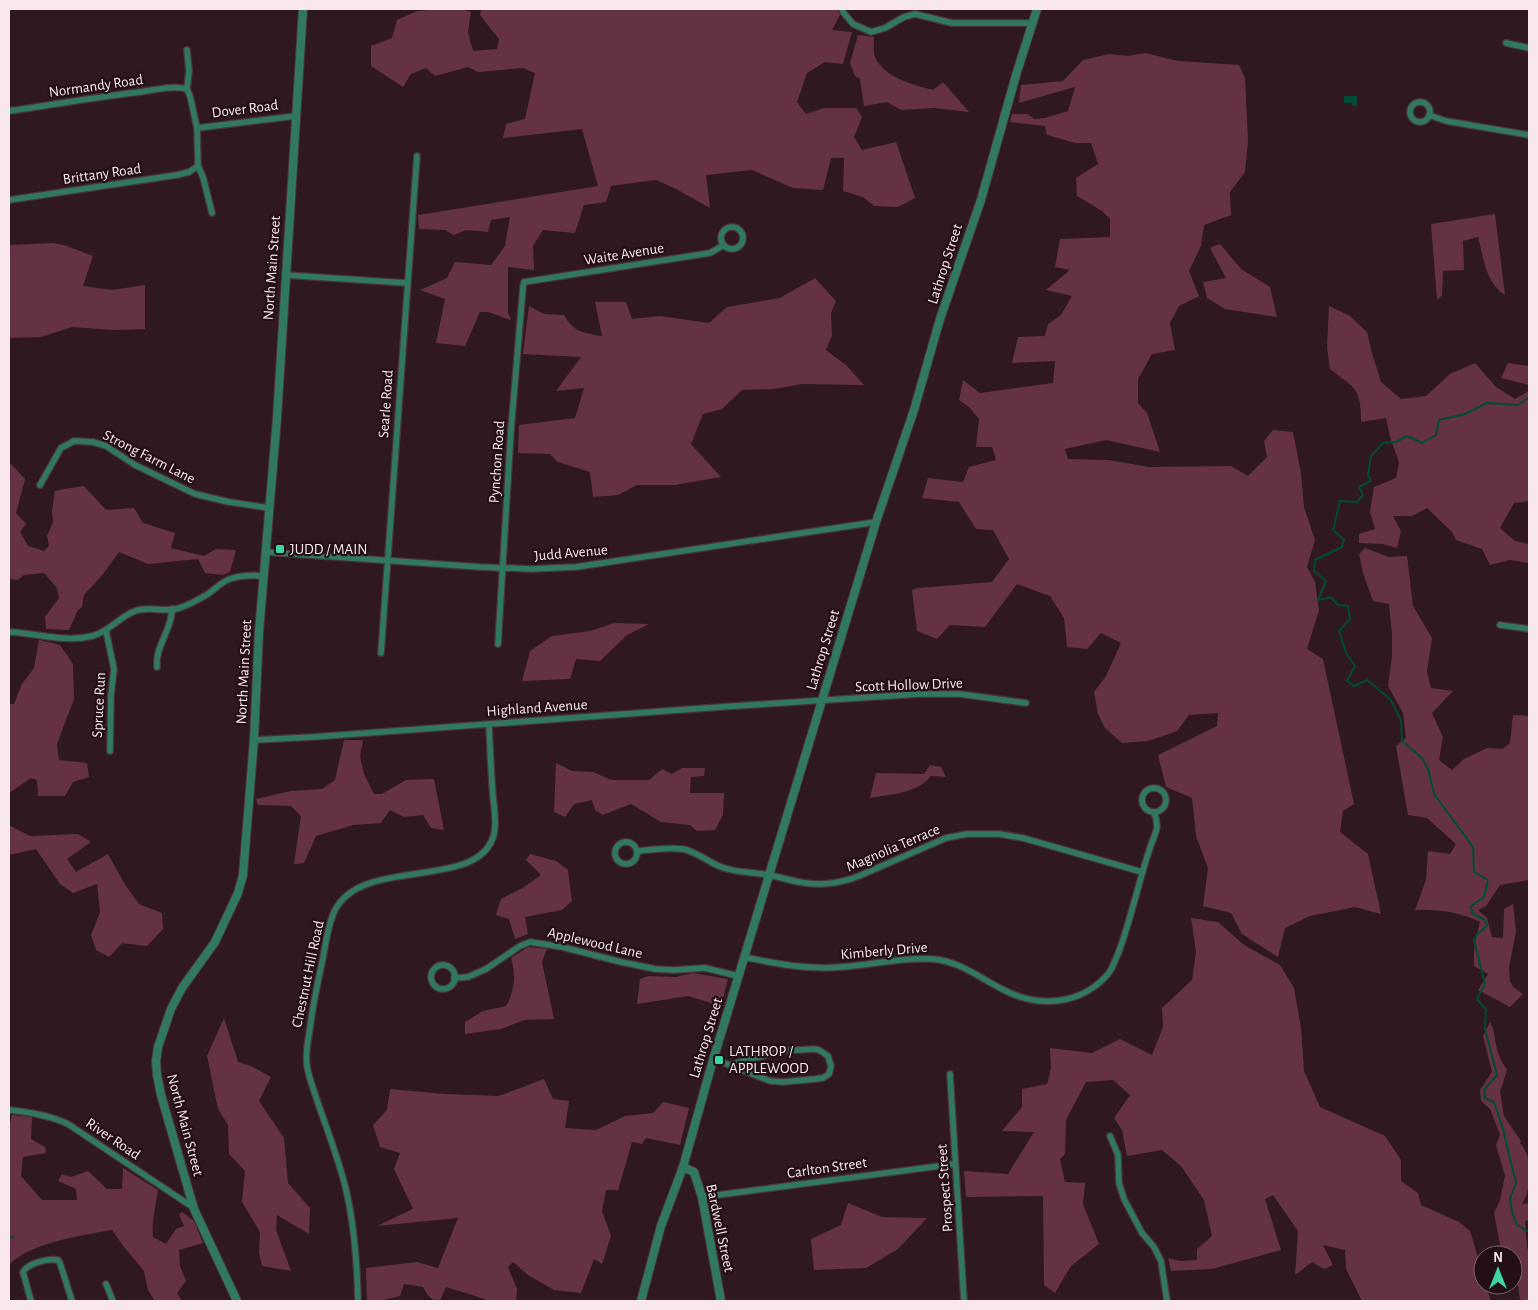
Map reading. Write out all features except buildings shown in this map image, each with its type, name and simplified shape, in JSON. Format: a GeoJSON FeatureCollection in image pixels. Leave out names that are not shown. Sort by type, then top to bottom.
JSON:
{"type":"FeatureCollection","features":[{"type":"Feature","properties":{"kind":"street","name":"North Main Street"},"geometry":{"type":"LineString","coordinates":[[237,1301],[194,1209],[161,1095],[157,1075],[157,1054],[172,1009],[182,988],[215,942],[238,893],[243,875],[254,740],[259,632],[277,418],[303,9]]}},
{"type":"Feature","properties":{"kind":"street"},"geometry":{"type":"LineString","coordinates":[[842,9],[853,24],[871,32],[885,28],[904,17],[915,14],[952,23],[1032,23]]}},
{"type":"Feature","properties":{"kind":"street","name":"Lathrop Street"},"geometry":{"type":"LineString","coordinates":[[641,1301],[661,1226],[682,1167],[821,701],[876,522],[914,410],[940,320],[980,201],[1037,9]]}},
{"type":"Feature","properties":{"kind":"street"},"geometry":{"type":"LineString","coordinates":[[1506,43],[1529,48]]}},
{"type":"Feature","properties":{"kind":"street"},"geometry":{"type":"LineString","coordinates":[[187,50],[189,71],[187,89],[197,128],[198,166],[204,177],[212,213]]}},
{"type":"Feature","properties":{"kind":"street","name":"Normandy Road"},"geometry":{"type":"LineString","coordinates":[[9,111],[172,88],[181,87],[187,89]]}},
{"type":"Feature","properties":{"kind":"street"},"geometry":{"type":"LineString","coordinates":[[1429,115],[1446,121],[1529,135]]}},
{"type":"Feature","properties":{"kind":"street","name":"Dover Road"},"geometry":{"type":"LineString","coordinates":[[197,128],[296,116]]}},
{"type":"Feature","properties":{"kind":"street","name":"Searle Road"},"geometry":{"type":"LineString","coordinates":[[381,653],[417,156]]}},
{"type":"Feature","properties":{"kind":"street","name":"Brittany Road"},"geometry":{"type":"LineString","coordinates":[[9,200],[177,175],[189,172],[198,166]]}},
{"type":"Feature","properties":{"kind":"street","name":"Waite Avenue"},"geometry":{"type":"LineString","coordinates":[[524,282],[710,253],[724,245]]}},
{"type":"Feature","properties":{"kind":"street"},"geometry":{"type":"LineString","coordinates":[[285,275],[407,283]]}},
{"type":"Feature","properties":{"kind":"street","name":"Pynchon Road"},"geometry":{"type":"LineString","coordinates":[[498,644],[511,430],[524,282]]}},
{"type":"Feature","properties":{"kind":"street","name":"Strong Farm Lane"},"geometry":{"type":"LineString","coordinates":[[40,485],[61,448],[74,441],[93,442],[106,446],[135,465],[195,494],[229,502],[269,508]]}},
{"type":"Feature","properties":{"kind":"street","name":"Judd Avenue"},"geometry":{"type":"LineString","coordinates":[[265,552],[503,568],[576,567],[876,522]]}},
{"type":"Feature","properties":{"kind":"street"},"geometry":{"type":"LineString","coordinates":[[9,632],[74,639],[91,637],[106,631],[122,618],[135,611],[149,608],[172,609],[184,606],[198,600],[231,578],[264,576]]}},
{"type":"Feature","properties":{"kind":"street"},"geometry":{"type":"LineString","coordinates":[[157,667],[157,656],[170,624],[172,609]]}},
{"type":"Feature","properties":{"kind":"street"},"geometry":{"type":"LineString","coordinates":[[1500,625],[1529,629]]}},
{"type":"Feature","properties":{"kind":"street","name":"Spruce Run"},"geometry":{"type":"LineString","coordinates":[[106,631],[114,669],[111,698],[110,751]]}},
{"type":"Feature","properties":{"kind":"street","name":"Scott Hollow Drive"},"geometry":{"type":"LineString","coordinates":[[821,701],[960,694],[1026,702]]}},
{"type":"Feature","properties":{"kind":"street","name":"Highland Avenue"},"geometry":{"type":"LineString","coordinates":[[254,740],[821,701]]}},
{"type":"Feature","properties":{"kind":"street","name":"Chestnut Hill Road"},"geometry":{"type":"LineString","coordinates":[[358,1301],[357,1261],[343,1179],[306,1060],[314,1001],[330,924],[342,901],[364,884],[449,868],[470,862],[490,845],[494,833],[495,816],[489,724]]}},
{"type":"Feature","properties":{"kind":"street","name":"Kimberly Drive"},"geometry":{"type":"LineString","coordinates":[[1152,788],[1163,792],[1166,799],[1162,809],[1154,812],[1146,810],[1142,799],[1145,792],[1152,788]]}},
{"type":"Feature","properties":{"kind":"street","name":"Kimberly Drive"},"geometry":{"type":"LineString","coordinates":[[744,957],[770,963],[812,968],[842,967],[917,958],[943,960],[958,964],[1021,998],[1041,1002],[1059,1001],[1084,993],[1109,973],[1126,934],[1142,872],[1156,829],[1157,820],[1154,812]]}},
{"type":"Feature","properties":{"kind":"street","name":"Magnolia Terrace"},"geometry":{"type":"LineString","coordinates":[[637,851],[671,848],[688,850],[730,870],[817,884],[845,882],[946,838],[999,834],[1024,838],[1142,872]]}},
{"type":"Feature","properties":{"kind":"street","name":"Applewood Lane"},"geometry":{"type":"LineString","coordinates":[[454,978],[468,977],[486,969],[520,946],[530,942],[562,947],[656,969],[705,968],[738,976]]}},
{"type":"Feature","properties":{"kind":"street","name":"Applewood Lane"},"geometry":{"type":"LineString","coordinates":[[442,965],[452,970],[454,978],[452,985],[445,989],[437,988],[434,985],[431,974],[435,968],[442,965]]}},
{"type":"Feature","properties":{"kind":"street"},"geometry":{"type":"LineString","coordinates":[[714,1060],[770,1081],[783,1082],[815,1079],[829,1074],[831,1066],[828,1056],[814,1049],[774,1052],[745,1062],[729,1065]]}},
{"type":"Feature","properties":{"kind":"street","name":"Prospect Street"},"geometry":{"type":"LineString","coordinates":[[950,1074],[964,1301]]}},
{"type":"Feature","properties":{"kind":"street","name":"River Road"},"geometry":{"type":"LineString","coordinates":[[9,1110],[35,1112],[54,1117],[68,1124],[194,1209]]}},
{"type":"Feature","properties":{"kind":"street"},"geometry":{"type":"LineString","coordinates":[[1110,1136],[1118,1155],[1119,1183],[1124,1199],[1142,1233],[1154,1246],[1161,1261],[1167,1301]]}},
{"type":"Feature","properties":{"kind":"street","name":"Carlton Street"},"geometry":{"type":"LineString","coordinates":[[702,1197],[955,1164]]}},
{"type":"Feature","properties":{"kind":"street","name":"Bardwell Street"},"geometry":{"type":"LineString","coordinates":[[682,1167],[694,1172],[702,1197],[721,1301]]}},
{"type":"Feature","properties":{"kind":"street"},"geometry":{"type":"LineString","coordinates":[[32,1301],[23,1272],[28,1266],[54,1259],[60,1263],[72,1301]]}},
{"type":"Feature","properties":{"kind":"street"},"geometry":{"type":"LineString","coordinates":[[106,1284],[113,1301]]}},
{"type":"Feature","properties":{"kind":"shaded area"},"geometry":{"type":"Polygon","coordinates":[[[462,9],[471,12],[468,32],[473,51],[497,49],[499,39],[480,15],[481,9],[837,9],[840,15],[832,30],[852,32],[843,64],[825,62],[807,73],[797,102],[806,114],[824,108],[856,108],[862,117],[854,137],[862,150],[896,142],[915,198],[898,207],[874,206],[863,197],[843,191],[844,158],[831,158],[823,190],[793,188],[752,170],[706,175],[710,208],[656,180],[611,186],[606,202],[584,205],[575,233],[543,230],[533,246],[534,270],[508,267],[508,313],[511,320],[488,312],[480,312],[465,346],[436,343],[445,299],[420,290],[447,278],[455,262],[491,265],[505,246],[510,217],[491,220],[488,232],[466,230],[454,235],[445,230],[419,229],[418,215],[598,186],[582,129],[503,138],[506,124],[525,119],[535,73],[523,68],[478,72],[468,67],[435,76],[426,68],[411,74],[403,87],[371,66],[371,46],[392,38],[397,20],[417,11],[462,9]]]}},
{"type":"Feature","properties":{"kind":"shaded area"},"geometry":{"type":"Polygon","coordinates":[[[858,35],[874,37],[875,57],[879,64],[892,75],[900,80],[933,90],[943,82],[969,112],[934,108],[901,110],[887,102],[864,106],[860,79],[855,76],[850,63],[858,35]]]}},
{"type":"Feature","properties":{"kind":"shaded area"},"geometry":{"type":"Polygon","coordinates":[[[1145,53],[1178,61],[1239,65],[1245,78],[1248,141],[1245,172],[1230,192],[1231,215],[1204,225],[1201,246],[1189,271],[1199,296],[1179,306],[1170,323],[1175,350],[1152,354],[1138,379],[1138,403],[1147,413],[1160,452],[1106,440],[1065,449],[1068,459],[1109,460],[1149,467],[1231,466],[1248,476],[1267,457],[1264,441],[1273,430],[1293,432],[1301,473],[1304,507],[1315,540],[1307,567],[1315,582],[1319,610],[1307,649],[1323,659],[1354,804],[1343,811],[1340,832],[1368,854],[1381,914],[1355,907],[1310,916],[1285,928],[1278,957],[1242,934],[1231,913],[1203,906],[1208,868],[1196,836],[1192,798],[1166,787],[1158,755],[1217,726],[1218,713],[1189,715],[1177,731],[1148,741],[1122,743],[1105,728],[1098,714],[1094,692],[1106,676],[1121,643],[1101,633],[1087,649],[1067,647],[1064,618],[1050,596],[1017,584],[985,627],[950,625],[937,639],[917,631],[912,590],[992,582],[1009,559],[993,530],[976,529],[959,502],[922,498],[928,478],[963,482],[969,467],[996,460],[992,447],[976,447],[979,419],[970,408],[959,400],[963,380],[980,393],[1053,383],[1055,361],[1012,363],[1018,337],[1045,336],[1048,324],[1061,315],[1072,296],[1046,290],[1070,270],[1055,267],[1060,239],[1110,237],[1110,219],[1102,211],[1077,196],[1076,178],[1098,164],[1091,143],[1075,143],[1047,135],[1045,126],[1010,122],[1012,114],[1028,114],[1034,119],[1045,118],[1068,111],[1075,87],[1019,103],[1021,85],[1063,81],[1083,60],[1109,54],[1128,56],[1145,53]]]}},
{"type":"Feature","properties":{"kind":"shaded area"},"geometry":{"type":"Polygon","coordinates":[[[1344,96],[1357,96],[1357,106],[1352,106],[1352,103],[1344,103],[1344,96]]]}},
{"type":"Feature","properties":{"kind":"shaded area"},"geometry":{"type":"Polygon","coordinates":[[[1495,214],[1505,295],[1498,290],[1489,276],[1478,237],[1463,241],[1464,270],[1443,271],[1442,295],[1437,300],[1431,224],[1495,214]]]}},
{"type":"Feature","properties":{"kind":"shaded area"},"geometry":{"type":"Polygon","coordinates":[[[53,243],[93,256],[83,286],[112,290],[145,285],[145,329],[114,330],[72,327],[41,337],[9,338],[9,245],[53,243]]]}},
{"type":"Feature","properties":{"kind":"shaded area"},"geometry":{"type":"Polygon","coordinates":[[[1220,244],[1241,269],[1270,287],[1277,317],[1225,309],[1207,298],[1203,282],[1226,278],[1210,248],[1220,244]]]}},
{"type":"Feature","properties":{"kind":"shaded area"},"geometry":{"type":"Polygon","coordinates":[[[815,278],[836,301],[831,313],[832,336],[826,350],[847,366],[864,385],[802,384],[774,389],[742,390],[722,409],[703,414],[691,444],[721,477],[675,485],[637,485],[618,495],[593,497],[590,472],[558,462],[550,454],[518,453],[519,425],[575,418],[584,388],[556,391],[581,357],[523,354],[529,306],[544,314],[564,315],[571,325],[580,331],[602,336],[595,302],[626,302],[632,319],[660,316],[709,323],[727,307],[780,298],[815,278]]]}},
{"type":"Feature","properties":{"kind":"shaded area"},"geometry":{"type":"Polygon","coordinates":[[[1329,306],[1350,316],[1367,332],[1381,382],[1401,399],[1426,396],[1450,374],[1475,363],[1496,387],[1515,399],[1529,391],[1529,501],[1514,503],[1500,528],[1515,541],[1529,544],[1529,563],[1510,560],[1490,565],[1482,549],[1456,540],[1452,532],[1427,508],[1412,516],[1393,516],[1401,531],[1397,548],[1383,544],[1359,543],[1359,534],[1375,529],[1370,512],[1374,487],[1396,478],[1399,462],[1390,437],[1386,418],[1361,422],[1360,402],[1355,390],[1330,369],[1327,347],[1329,306]]]}},
{"type":"Feature","properties":{"kind":"shaded area"},"geometry":{"type":"Polygon","coordinates":[[[1508,363],[1529,366],[1529,385],[1501,378],[1508,363]]]}},
{"type":"Feature","properties":{"kind":"shaded area"},"geometry":{"type":"Polygon","coordinates":[[[9,462],[25,479],[16,513],[26,524],[20,532],[28,546],[44,551],[49,546],[47,536],[53,522],[52,511],[55,491],[84,486],[106,510],[134,508],[143,523],[175,533],[171,548],[204,556],[216,549],[236,550],[230,572],[223,575],[205,573],[198,559],[148,564],[119,552],[84,595],[82,607],[78,610],[69,630],[46,629],[45,617],[59,598],[57,588],[44,573],[24,575],[18,580],[9,579],[9,462]]]}},
{"type":"Feature","properties":{"kind":"shaded area"},"geometry":{"type":"Polygon","coordinates":[[[1365,548],[1389,557],[1407,556],[1413,606],[1432,638],[1427,671],[1431,688],[1453,691],[1432,713],[1443,737],[1439,760],[1452,770],[1464,759],[1487,748],[1503,749],[1510,743],[1513,715],[1529,716],[1529,880],[1500,885],[1486,906],[1478,910],[1487,918],[1492,937],[1503,938],[1504,909],[1513,904],[1516,932],[1509,967],[1510,981],[1513,987],[1523,994],[1510,1007],[1478,990],[1488,974],[1474,966],[1475,944],[1480,922],[1448,912],[1415,910],[1426,880],[1428,851],[1450,854],[1456,844],[1427,818],[1408,815],[1396,746],[1406,738],[1403,713],[1388,686],[1392,656],[1389,604],[1373,601],[1363,573],[1359,554],[1365,548]]]}},
{"type":"Feature","properties":{"kind":"shaded area"},"geometry":{"type":"Polygon","coordinates":[[[614,623],[649,624],[627,635],[600,661],[576,659],[570,679],[522,681],[530,651],[552,636],[590,631],[614,623]]]}},
{"type":"Feature","properties":{"kind":"shaded area"},"geometry":{"type":"Polygon","coordinates":[[[39,640],[60,645],[73,664],[74,699],[57,744],[59,760],[87,763],[89,777],[73,782],[65,796],[38,796],[37,780],[31,778],[9,793],[9,704],[14,704],[22,684],[34,668],[39,640]]]}},
{"type":"Feature","properties":{"kind":"shaded area"},"geometry":{"type":"Polygon","coordinates":[[[344,740],[363,740],[360,756],[364,774],[374,794],[382,794],[406,780],[434,779],[444,830],[431,828],[423,815],[404,817],[390,810],[381,823],[353,825],[316,836],[304,863],[294,864],[301,816],[291,806],[258,805],[256,799],[291,791],[322,789],[335,780],[344,740]]]}},
{"type":"Feature","properties":{"kind":"shaded area"},"geometry":{"type":"Polygon","coordinates":[[[556,763],[572,771],[593,772],[611,780],[649,780],[662,769],[672,774],[682,768],[705,768],[704,776],[691,777],[690,793],[724,793],[723,815],[715,830],[697,831],[690,825],[661,822],[631,804],[603,815],[595,810],[592,800],[574,804],[565,817],[554,812],[556,763]]]}},
{"type":"Feature","properties":{"kind":"shaded area"},"geometry":{"type":"Polygon","coordinates":[[[930,765],[941,767],[946,777],[931,776],[911,790],[870,798],[876,773],[924,774],[930,765]]]}},
{"type":"Feature","properties":{"kind":"shaded area"},"geometry":{"type":"Polygon","coordinates":[[[9,825],[30,836],[78,834],[91,842],[67,859],[76,872],[108,854],[126,886],[139,904],[162,913],[163,929],[147,946],[122,943],[109,957],[96,950],[91,935],[100,912],[97,884],[73,893],[60,884],[36,849],[9,855],[9,825]]]}},
{"type":"Feature","properties":{"kind":"shaded area"},"geometry":{"type":"Polygon","coordinates":[[[530,854],[556,861],[568,870],[572,901],[562,910],[525,917],[528,934],[515,939],[509,919],[496,915],[501,899],[524,887],[541,875],[526,860],[530,854]]]}},
{"type":"Feature","properties":{"kind":"shaded area"},"geometry":{"type":"Polygon","coordinates":[[[1191,918],[1218,922],[1244,945],[1280,965],[1294,988],[1301,1028],[1304,1071],[1320,1107],[1385,1136],[1401,1160],[1401,1181],[1418,1193],[1421,1205],[1459,1222],[1470,1231],[1474,1245],[1473,1295],[1489,1295],[1491,1301],[1362,1301],[1346,1269],[1345,1250],[1323,1245],[1333,1265],[1324,1269],[1312,1262],[1295,1275],[1298,1231],[1273,1195],[1265,1199],[1281,1250],[1212,1269],[1171,1271],[1168,1258],[1180,1261],[1197,1260],[1197,1249],[1212,1236],[1204,1200],[1181,1166],[1162,1150],[1127,1156],[1122,1130],[1114,1118],[1130,1095],[1113,1080],[1086,1082],[1066,1120],[1065,1154],[1060,1159],[1065,1182],[1085,1183],[1083,1204],[1099,1244],[1071,1266],[1055,1293],[1044,1285],[1043,1196],[966,1197],[964,1171],[1008,1174],[1034,1132],[1002,1131],[1022,1107],[1022,1089],[1047,1084],[1051,1069],[1050,1048],[1092,1053],[1120,1039],[1152,1055],[1163,1027],[1162,1008],[1192,980],[1196,952],[1191,918]]]}},
{"type":"Feature","properties":{"kind":"shaded area"},"geometry":{"type":"Polygon","coordinates":[[[528,947],[547,949],[542,962],[554,1019],[524,1020],[501,1029],[465,1034],[465,1022],[483,1011],[506,1006],[514,982],[511,958],[528,947]]]}},
{"type":"Feature","properties":{"kind":"shaded area"},"geometry":{"type":"Polygon","coordinates":[[[693,973],[728,979],[721,1006],[688,996],[637,1004],[640,979],[648,976],[676,977],[693,973]]]}},
{"type":"Feature","properties":{"kind":"shaded area"},"geometry":{"type":"Polygon","coordinates":[[[224,1018],[238,1062],[251,1066],[271,1077],[259,1101],[284,1138],[288,1183],[310,1208],[309,1234],[277,1215],[276,1230],[291,1271],[262,1266],[259,1252],[260,1232],[242,1202],[245,1171],[229,1154],[228,1125],[218,1109],[207,1056],[224,1018]]]}},
{"type":"Feature","properties":{"kind":"shaded area"},"geometry":{"type":"Polygon","coordinates":[[[1490,1022],[1496,1047],[1501,1061],[1507,1070],[1500,1092],[1504,1116],[1521,1141],[1520,1143],[1528,1157],[1530,1173],[1528,1190],[1522,1204],[1529,1203],[1529,1220],[1525,1221],[1527,1248],[1529,1250],[1529,1301],[1522,1301],[1519,1295],[1523,1295],[1523,1245],[1500,1245],[1494,1213],[1500,1200],[1505,1176],[1496,1145],[1500,1135],[1490,1109],[1481,1101],[1480,1090],[1492,1072],[1483,1036],[1490,1022]]]}},
{"type":"Feature","properties":{"kind":"shaded area"},"geometry":{"type":"Polygon","coordinates":[[[544,1079],[553,1099],[569,1101],[565,1128],[596,1130],[625,1116],[653,1113],[663,1102],[689,1108],[680,1145],[646,1138],[642,1144],[632,1142],[618,1190],[606,1190],[602,1211],[611,1236],[602,1264],[594,1259],[581,1293],[554,1290],[528,1275],[513,1262],[508,1267],[517,1289],[516,1301],[486,1301],[485,1299],[446,1287],[440,1301],[437,1301],[429,1297],[423,1287],[404,1284],[400,1296],[379,1301],[367,1301],[366,1268],[417,1262],[438,1268],[458,1218],[377,1226],[413,1209],[394,1169],[400,1153],[380,1147],[373,1125],[387,1110],[390,1089],[499,1096],[544,1079]]]}},
{"type":"Feature","properties":{"kind":"shaded area"},"geometry":{"type":"Polygon","coordinates":[[[12,1115],[32,1117],[31,1139],[45,1147],[46,1153],[23,1157],[21,1176],[42,1200],[77,1200],[76,1189],[58,1181],[62,1174],[71,1177],[88,1171],[107,1189],[122,1189],[123,1168],[158,1190],[153,1220],[153,1237],[166,1244],[176,1229],[184,1226],[179,1215],[182,1212],[194,1221],[203,1243],[179,1250],[180,1266],[186,1281],[177,1293],[182,1301],[155,1301],[148,1290],[144,1271],[112,1230],[57,1241],[29,1251],[9,1265],[9,1128],[12,1115]]]}},
{"type":"Feature","properties":{"kind":"shaded area"},"geometry":{"type":"Polygon","coordinates":[[[848,1203],[882,1217],[927,1218],[898,1249],[866,1268],[814,1270],[811,1239],[841,1225],[848,1203]]]}},
{"type":"Feature","properties":{"kind":"waterway"},"geometry":{"type":"LineString","coordinates":[[1529,397],[1518,405],[1487,403],[1465,414],[1439,420],[1436,435],[1422,443],[1407,436],[1396,442],[1383,443],[1371,456],[1368,475],[1371,481],[1359,487],[1363,495],[1357,502],[1340,501],[1333,530],[1344,540],[1342,547],[1315,560],[1314,571],[1326,581],[1318,600],[1331,597],[1338,605],[1348,606],[1350,619],[1339,631],[1346,653],[1355,666],[1347,681],[1354,686],[1367,680],[1390,699],[1401,720],[1402,741],[1422,758],[1428,769],[1434,794],[1473,847],[1474,872],[1488,880],[1484,897],[1471,906],[1472,913],[1485,920],[1487,926],[1477,934],[1474,940],[1485,984],[1477,999],[1486,1010],[1485,1029],[1497,1075],[1484,1090],[1485,1098],[1494,1102],[1503,1129],[1516,1183],[1510,1198],[1512,1212],[1517,1225],[1529,1232]]}},
{"type":"Feature","properties":{"kind":"waterway"},"geometry":{"type":"LineString","coordinates":[[9,1238],[13,1237]]}},
{"type":"Feature","properties":{"kind":"place","name":"JUDD / MAIN"},"geometry":{"type":"Point","coordinates":[280,549]}},
{"type":"Feature","properties":{"kind":"place","name":"LATHROP / APPLEWOOD"},"geometry":{"type":"Point","coordinates":[719,1060]}}]}
